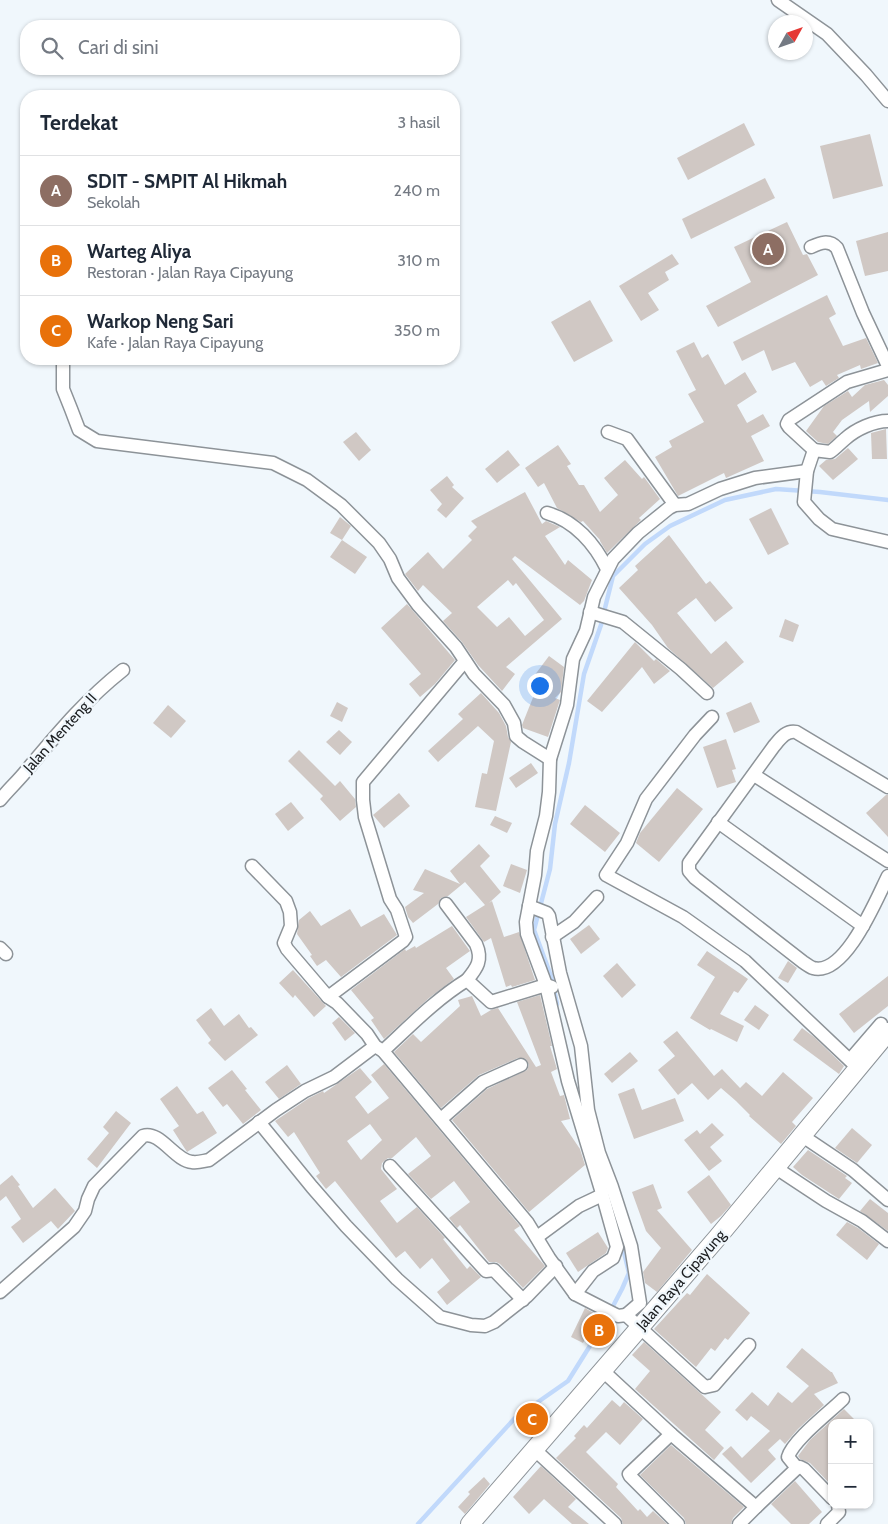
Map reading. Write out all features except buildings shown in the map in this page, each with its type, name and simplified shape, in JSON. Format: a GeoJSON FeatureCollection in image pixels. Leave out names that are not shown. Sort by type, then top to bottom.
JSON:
{"type":"FeatureCollection","features":[{"type":"Feature","properties":{"kind":"main road","name":"Jalan Raya Cipayung"},"geometry":{"type":"LineString","coordinates":[[470,1524],[603,1371],[644,1315],[776,1168],[854,1064],[885,1028]]}},
{"type":"Feature","properties":{"kind":"street"},"geometry":{"type":"LineString","coordinates":[[778,0],[827,34],[888,101]]}},
{"type":"Feature","properties":{"kind":"street"},"geometry":{"type":"LineString","coordinates":[[811,247],[823,242],[837,248],[863,313],[888,366]]}},
{"type":"Feature","properties":{"kind":"street"},"geometry":{"type":"LineString","coordinates":[[63,365],[63,389],[79,430],[97,441],[272,463],[306,480],[341,506],[379,543],[390,559],[398,578],[418,605],[456,647],[487,688],[504,705],[514,723],[516,736],[550,759]]}},
{"type":"Feature","properties":{"kind":"street"},"geometry":{"type":"LineString","coordinates":[[888,370],[846,382],[789,420],[787,424],[814,450],[830,452],[846,437],[878,421],[888,421]]}},
{"type":"Feature","properties":{"kind":"street"},"geometry":{"type":"LineString","coordinates":[[608,432],[627,439],[675,505]]}},
{"type":"Feature","properties":{"kind":"street"},"geometry":{"type":"LineString","coordinates":[[814,450],[806,475],[804,502],[819,519],[832,529],[888,542]]}},
{"type":"Feature","properties":{"kind":"street"},"geometry":{"type":"LineString","coordinates":[[750,1345],[714,1385],[705,1387],[644,1315],[631,1246],[599,1154],[588,1110],[581,1046],[555,988],[527,934],[526,922],[536,909],[535,875],[537,850],[546,816],[550,759],[567,705],[573,659],[586,631],[594,598],[613,559],[638,533],[675,505],[688,504],[714,492],[755,478],[806,475]]}},
{"type":"Feature","properties":{"kind":"street"},"geometry":{"type":"LineString","coordinates":[[547,513],[555,515],[579,530],[591,542],[607,569]]}},
{"type":"Feature","properties":{"kind":"street"},"geometry":{"type":"LineString","coordinates":[[590,612],[623,622],[681,669],[707,693]]}},
{"type":"Feature","properties":{"kind":"street"},"geometry":{"type":"LineString","coordinates":[[328,998],[404,941],[406,936],[397,910],[390,899],[365,817],[363,782],[465,661]]}},
{"type":"Feature","properties":{"kind":"street","name":"Jalan Menteng II"},"geometry":{"type":"LineString","coordinates":[[0,800],[77,710],[123,670]]}},
{"type":"Feature","properties":{"kind":"street"},"geometry":{"type":"LineString","coordinates":[[712,717],[695,735],[646,799],[627,843],[606,875],[683,917],[745,961],[854,1064]]}},
{"type":"Feature","properties":{"kind":"street"},"geometry":{"type":"LineString","coordinates":[[888,787],[796,732],[785,733],[689,863],[689,871],[695,878],[814,969],[824,968],[844,955],[863,926],[888,876]]}},
{"type":"Feature","properties":{"kind":"street"},"geometry":{"type":"LineString","coordinates":[[754,775],[888,861]]}},
{"type":"Feature","properties":{"kind":"street"},"geometry":{"type":"LineString","coordinates":[[718,822],[863,926]]}},
{"type":"Feature","properties":{"kind":"street"},"geometry":{"type":"LineString","coordinates":[[252,866],[286,901],[290,912],[291,926],[285,938],[284,946],[328,998],[337,1003],[368,1034],[527,1222],[549,1258],[575,1294],[622,1316],[644,1315]]}},
{"type":"Feature","properties":{"kind":"street"},"geometry":{"type":"LineString","coordinates":[[552,937],[574,922],[597,897]]}},
{"type":"Feature","properties":{"kind":"street"},"geometry":{"type":"LineString","coordinates":[[0,1292],[74,1227],[85,1211],[94,1186],[143,1136],[148,1134],[155,1137],[185,1161],[200,1162],[209,1160],[259,1122],[305,1091],[334,1077],[379,1049],[451,990],[467,980],[479,962],[478,950],[476,944],[446,904]]}},
{"type":"Feature","properties":{"kind":"street"},"geometry":{"type":"LineString","coordinates":[[536,909],[549,916],[555,988],[568,1081],[617,1247],[613,1258],[593,1271],[575,1294]]}},
{"type":"Feature","properties":{"kind":"street"},"geometry":{"type":"LineString","coordinates":[[467,980],[491,1002],[555,988]]}},
{"type":"Feature","properties":{"kind":"street"},"geometry":{"type":"LineString","coordinates":[[440,1119],[483,1082],[521,1065]]}},
{"type":"Feature","properties":{"kind":"street"},"geometry":{"type":"LineString","coordinates":[[259,1122],[312,1187],[353,1232],[397,1279],[440,1317],[471,1325],[485,1326],[505,1315],[523,1300],[556,1266]]}},
{"type":"Feature","properties":{"kind":"street"},"geometry":{"type":"LineString","coordinates":[[801,1135],[853,1170],[888,1200]]}},
{"type":"Feature","properties":{"kind":"street"},"geometry":{"type":"LineString","coordinates":[[390,1166],[486,1271],[494,1270],[523,1300]]}},
{"type":"Feature","properties":{"kind":"street"},"geometry":{"type":"LineString","coordinates":[[776,1168],[826,1201],[862,1221],[888,1241]]}},
{"type":"Feature","properties":{"kind":"street"},"geometry":{"type":"LineString","coordinates":[[537,1237],[579,1206],[602,1194]]}},
{"type":"Feature","properties":{"kind":"street"},"geometry":{"type":"LineString","coordinates":[[622,1316],[644,1315]]}},
{"type":"Feature","properties":{"kind":"street"},"geometry":{"type":"LineString","coordinates":[[603,1371],[671,1434],[756,1507]]}},
{"type":"Feature","properties":{"kind":"street"},"geometry":{"type":"LineString","coordinates":[[797,1468],[788,1457],[790,1452],[797,1442],[844,1398]]}},
{"type":"Feature","properties":{"kind":"street"},"geometry":{"type":"LineString","coordinates":[[671,1434],[629,1474],[678,1524]]}},
{"type":"Feature","properties":{"kind":"street"},"geometry":{"type":"LineString","coordinates":[[535,1450],[615,1524]]}},
{"type":"Feature","properties":{"kind":"street"},"geometry":{"type":"LineString","coordinates":[[739,1524],[797,1468],[804,1468],[828,1494]]}},
{"type":"Feature","properties":{"kind":"street"},"geometry":{"type":"LineString","coordinates":[[827,1524],[839,1512],[839,1509]]}},
{"type":"Feature","properties":{"kind":"waterway"},"geometry":{"type":"LineString","coordinates":[[605,608],[613,576],[645,544],[670,526],[725,500],[776,489],[888,500]]}},
{"type":"Feature","properties":{"kind":"waterway"},"geometry":{"type":"LineString","coordinates":[[557,1004],[551,976],[534,930],[550,869],[555,824],[569,763],[584,674],[602,622]]}},
{"type":"Feature","properties":{"kind":"waterway"},"geometry":{"type":"LineString","coordinates":[[418,1524],[515,1418],[568,1381],[603,1325],[629,1273],[621,1240]]}},
{"type":"Feature","properties":{"kind":"place","name":"SDIT - SMPIT Al Hikmah"},"geometry":{"type":"Point","coordinates":[768,249]}},
{"type":"Feature","properties":{"kind":"place","name":"Warteg Aliya"},"geometry":{"type":"Point","coordinates":[599,1330]}},
{"type":"Feature","properties":{"kind":"place","name":"Warkop Neng Sari"},"geometry":{"type":"Point","coordinates":[532,1419]}}]}
